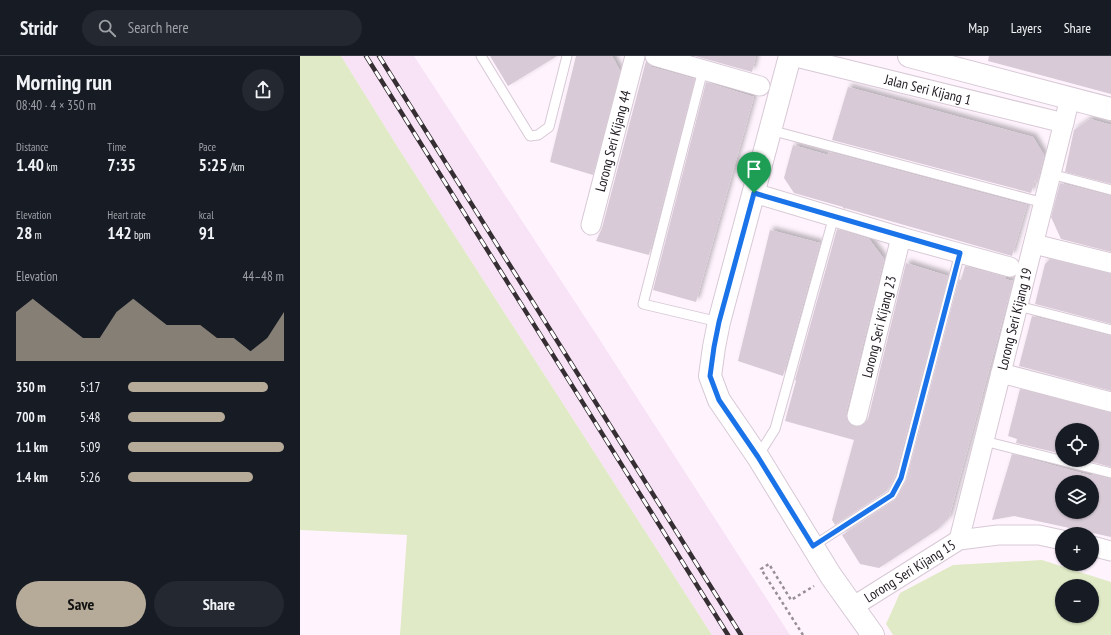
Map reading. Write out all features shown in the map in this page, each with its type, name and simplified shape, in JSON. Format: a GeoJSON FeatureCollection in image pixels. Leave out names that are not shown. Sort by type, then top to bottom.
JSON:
{"type":"FeatureCollection","features":[{"type":"Feature","properties":{"kind":"street","name":"Lorong Seri Kijang 44"},"geometry":{"type":"LineString","coordinates":[[591,225],[635,56]]}},
{"type":"Feature","properties":{"kind":"street"},"geometry":{"type":"LineString","coordinates":[[655,56],[760,86]]}},
{"type":"Feature","properties":{"kind":"street"},"geometry":{"type":"LineString","coordinates":[[791,56],[719,322],[710,376],[719,400],[758,457],[831,576],[854,606],[873,635]]}},
{"type":"Feature","properties":{"kind":"street","name":"Jalan Seri Kijang 1"},"geometry":{"type":"LineString","coordinates":[[791,56],[1064,123]]}},
{"type":"Feature","properties":{"kind":"street","name":"Jalan Seri Kijang 1"},"geometry":{"type":"LineString","coordinates":[[909,56],[941,60],[1111,109]]}},
{"type":"Feature","properties":{"kind":"street","name":"Lorong Seri Kijang 19"},"geometry":{"type":"LineString","coordinates":[[959,540],[1070,98]]}},
{"type":"Feature","properties":{"kind":"street"},"geometry":{"type":"LineString","coordinates":[[754,193],[901,237],[1010,266]]}},
{"type":"Feature","properties":{"kind":"street","name":"Lorong Seri Kijang 23"},"geometry":{"type":"LineString","coordinates":[[856,416],[901,237]]}},
{"type":"Feature","properties":{"kind":"street"},"geometry":{"type":"LineString","coordinates":[[1034,244],[1111,263]]}},
{"type":"Feature","properties":{"kind":"street"},"geometry":{"type":"LineString","coordinates":[[1001,374],[1111,402]]}},
{"type":"Feature","properties":{"kind":"street","name":"Lorong Seri Kijang 15"},"geometry":{"type":"LineString","coordinates":[[854,606],[959,540],[998,535],[1040,535],[1055,538]]}},
{"type":"Feature","properties":{"kind":"street"},"geometry":{"type":"LineString","coordinates":[[1099,548],[1111,551]]}},
{"type":"Feature","properties":{"kind":"lane"},"geometry":{"type":"LineString","coordinates":[[481,56],[530,136],[538,135],[549,127],[568,56]]}},
{"type":"Feature","properties":{"kind":"lane"},"geometry":{"type":"LineString","coordinates":[[703,70],[643,304],[719,322]]}},
{"type":"Feature","properties":{"kind":"lane"},"geometry":{"type":"LineString","coordinates":[[770,130],[1044,203]]}},
{"type":"Feature","properties":{"kind":"lane"},"geometry":{"type":"LineString","coordinates":[[1051,174],[1111,190]]}},
{"type":"Feature","properties":{"kind":"lane"},"geometry":{"type":"LineString","coordinates":[[758,457],[775,429],[834,216]]}},
{"type":"Feature","properties":{"kind":"lane"},"geometry":{"type":"LineString","coordinates":[[813,546],[892,495],[901,478],[960,253]]}},
{"type":"Feature","properties":{"kind":"lane"},"geometry":{"type":"LineString","coordinates":[[1018,306],[1111,330]]}},
{"type":"Feature","properties":{"kind":"lane"},"geometry":{"type":"LineString","coordinates":[[984,441],[1111,473]]}},
{"type":"Feature","properties":{"kind":"path"},"geometry":{"type":"LineString","coordinates":[[803,635],[761,569],[769,564],[792,600],[831,576]]}},
{"type":"Feature","properties":{"kind":"shaded area"},"geometry":{"type":"Polygon","coordinates":[[[341,56],[414,56],[596,334],[790,635],[712,635],[397,146],[341,56]]]}},
{"type":"Feature","properties":{"kind":"green space"},"geometry":{"type":"Polygon","coordinates":[[[300,56],[341,56],[397,146],[712,635],[400,635],[407,535],[300,530],[300,56]]]}},
{"type":"Feature","properties":{"kind":"green space"},"geometry":{"type":"Polygon","coordinates":[[[1042,560],[1055,564],[1055,571],[1076,571],[1111,582],[1111,635],[893,635],[886,624],[900,593],[953,565],[1042,560]]]}},
{"type":"Feature","properties":{"kind":"building"},"geometry":{"type":"Polygon","coordinates":[[[490,56],[557,56],[508,86],[490,56]]]}},
{"type":"Feature","properties":{"kind":"building"},"geometry":{"type":"Polygon","coordinates":[[[576,56],[612,56],[620,71],[593,175],[550,162],[576,56]]]}},
{"type":"Feature","properties":{"kind":"building"},"geometry":{"type":"Polygon","coordinates":[[[695,56],[756,56],[752,72],[695,56]]]}},
{"type":"Feature","properties":{"kind":"building"},"geometry":{"type":"Polygon","coordinates":[[[989,56],[1111,56],[1111,94],[988,61],[989,56]]]}},
{"type":"Feature","properties":{"kind":"building"},"geometry":{"type":"Polygon","coordinates":[[[646,61],[652,67],[695,79],[649,255],[596,241],[602,228],[646,61]]]}},
{"type":"Feature","properties":{"kind":"building"},"geometry":{"type":"Polygon","coordinates":[[[706,82],[754,97],[696,302],[653,290],[706,82]]]}},
{"type":"Feature","properties":{"kind":"building"},"geometry":{"type":"Polygon","coordinates":[[[848,87],[1033,137],[1044,155],[1037,185],[1035,180],[1031,193],[832,140],[848,87]]]}},
{"type":"Feature","properties":{"kind":"building"},"geometry":{"type":"Polygon","coordinates":[[[1090,119],[1111,125],[1111,184],[1065,172],[1074,130],[1090,119]]]}},
{"type":"Feature","properties":{"kind":"building"},"geometry":{"type":"Polygon","coordinates":[[[793,145],[828,155],[829,152],[1027,205],[1012,256],[794,193],[784,178],[793,145]]]}},
{"type":"Feature","properties":{"kind":"building"},"geometry":{"type":"Polygon","coordinates":[[[1060,183],[1111,196],[1111,252],[1061,239],[1051,217],[1060,183]]]}},
{"type":"Feature","properties":{"kind":"building"},"geometry":{"type":"Polygon","coordinates":[[[837,229],[869,239],[884,259],[846,413],[847,419],[854,427],[860,426],[868,419],[906,263],[948,276],[895,476],[887,491],[835,525],[832,520],[854,440],[785,421],[837,229]]]}},
{"type":"Feature","properties":{"kind":"building"},"geometry":{"type":"Polygon","coordinates":[[[770,230],[820,243],[783,376],[738,361],[770,230]]]}},
{"type":"Feature","properties":{"kind":"building"},"geometry":{"type":"Polygon","coordinates":[[[1050,259],[1111,274],[1111,324],[1035,304],[1045,264],[1050,259]]]}},
{"type":"Feature","properties":{"kind":"building"},"geometry":{"type":"Polygon","coordinates":[[[965,266],[1006,277],[1005,279],[1013,281],[949,518],[937,530],[879,568],[860,564],[842,535],[895,500],[906,481],[959,279],[961,280],[965,266]]]}},
{"type":"Feature","properties":{"kind":"building"},"geometry":{"type":"Polygon","coordinates":[[[1032,316],[1111,336],[1111,391],[1019,366],[1032,316]]]}},
{"type":"Feature","properties":{"kind":"building"},"geometry":{"type":"Polygon","coordinates":[[[1020,389],[1111,413],[1111,467],[1099,464],[1099,423],[1055,423],[1055,452],[1016,443],[1017,439],[1008,436],[1020,389]]]}},
{"type":"Feature","properties":{"kind":"building"},"geometry":{"type":"Polygon","coordinates":[[[1012,454],[1088,475],[1055,475],[1055,519],[1099,519],[1099,476],[1111,479],[1111,537],[1099,534],[1099,527],[1065,527],[1014,516],[992,520],[1012,454]]]}},
{"type":"Feature","properties":{"kind":"railway"},"geometry":{"type":"LineString","coordinates":[[366,56],[728,635]]}},
{"type":"Feature","properties":{"kind":"railway"},"geometry":{"type":"LineString","coordinates":[[379,56],[741,635]]}},
{"type":"Feature","properties":{"kind":"route"},"geometry":{"type":"LineString","coordinates":[[754,193],[960,253],[901,478],[892,495],[813,546],[758,457],[719,400],[710,376],[719,322],[754,193]]}}]}
